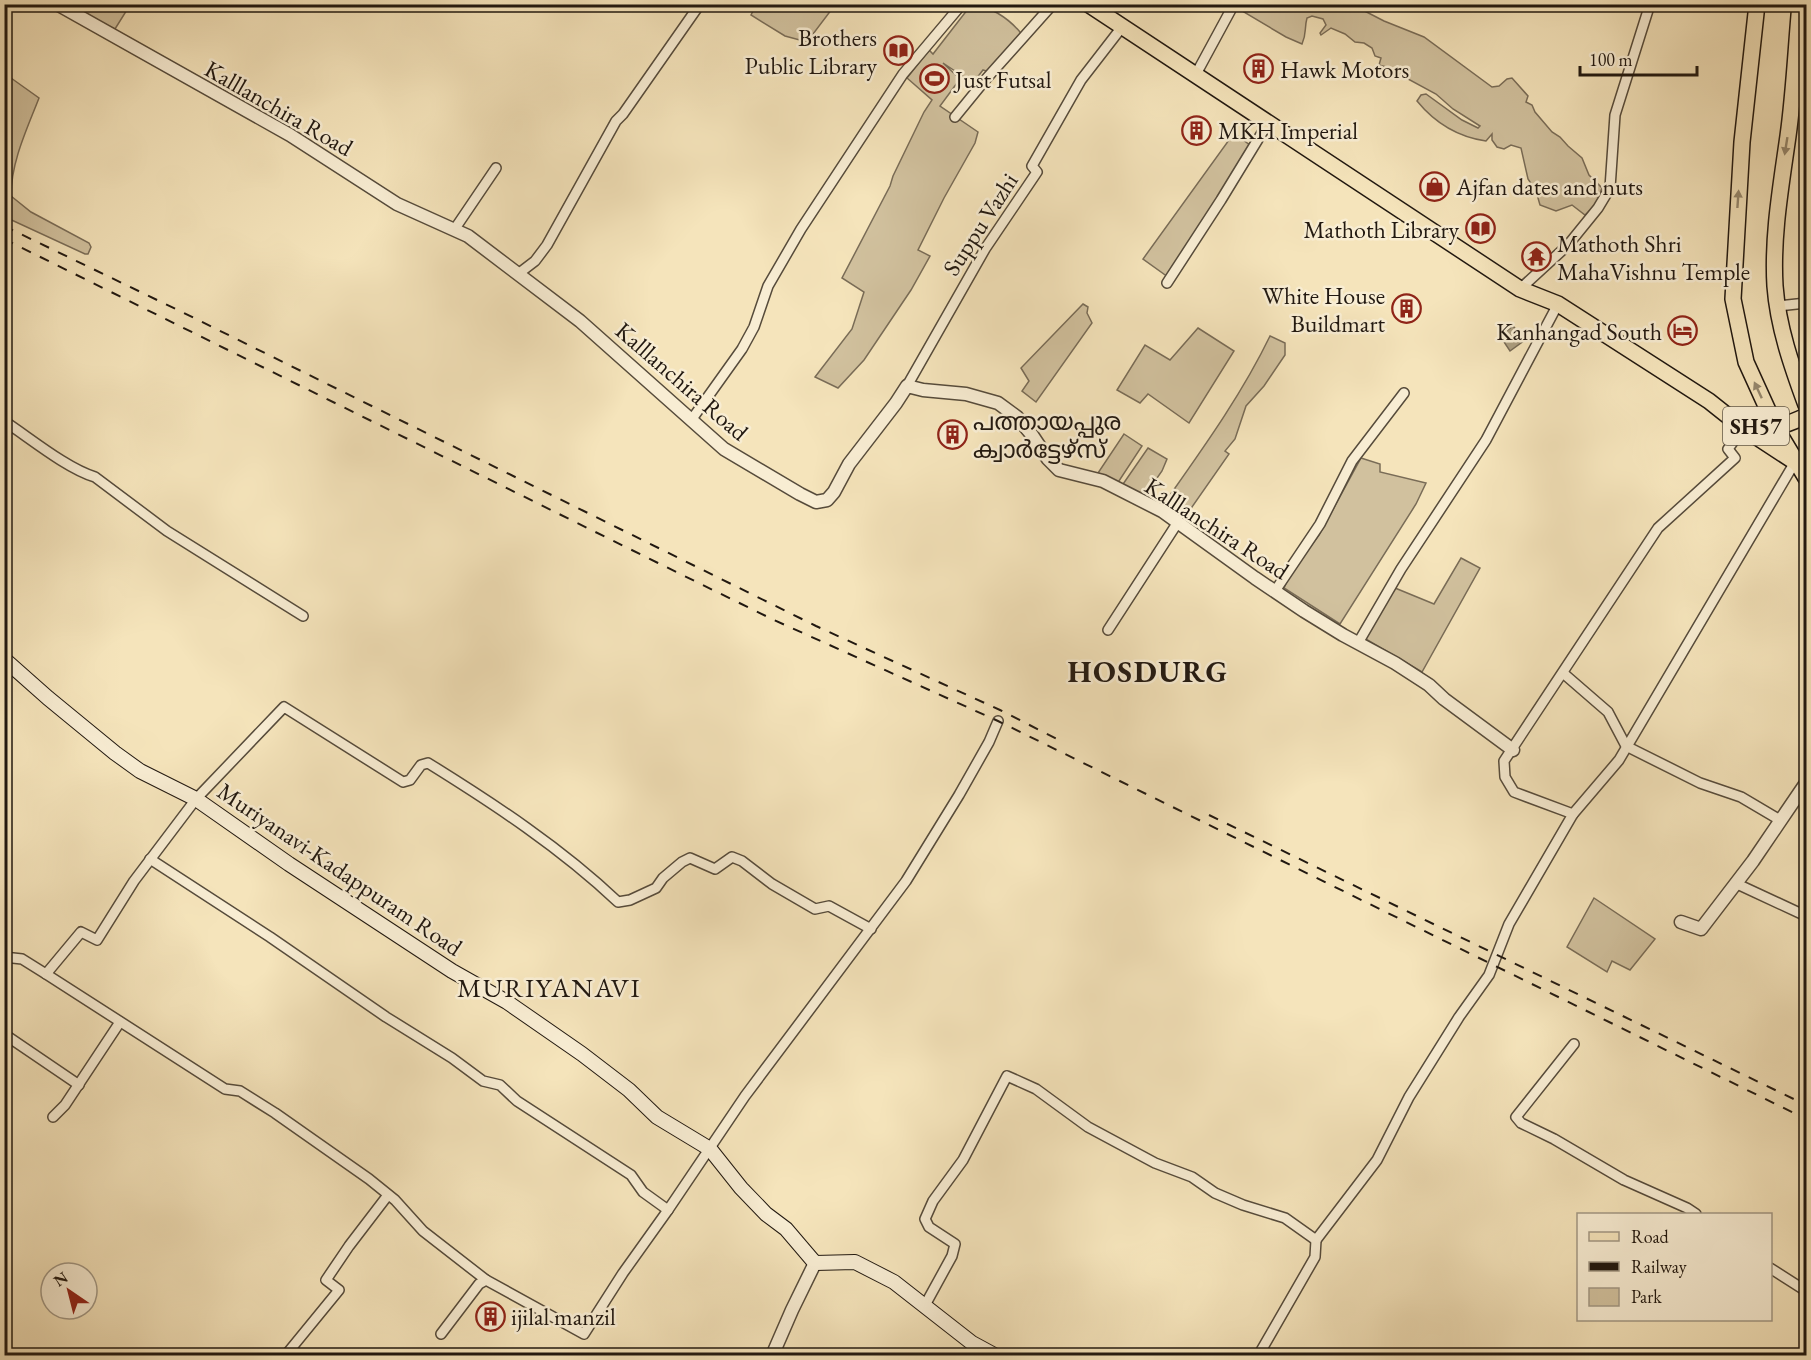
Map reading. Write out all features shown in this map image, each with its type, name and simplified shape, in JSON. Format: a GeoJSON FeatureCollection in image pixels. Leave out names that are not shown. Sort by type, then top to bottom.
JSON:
{"type":"FeatureCollection","features":[{"type":"Feature","properties":{"kind":"main road","name":"SH57"},"geometry":{"type":"LineString","coordinates":[[1088,4],[1520,289],[1558,304],[1744,422],[1761,428],[1776,428],[1806,416]]}},
{"type":"Feature","properties":{"kind":"main road"},"geometry":{"type":"LineString","coordinates":[[1757,4],[1742,142],[1733,299],[1746,362],[1776,428],[1806,478]]}},
{"type":"Feature","properties":{"kind":"main road"},"geometry":{"type":"LineString","coordinates":[[1800,4],[1776,237],[1775,287],[1789,360],[1806,405]]}},
{"type":"Feature","properties":{"kind":"main road","name":"SH57"},"geometry":{"type":"LineString","coordinates":[[1710,401],[1743,428],[1795,462]]}},
{"type":"Feature","properties":{"kind":"main road","name":"Muriyanavi-Kadappuram Road"},"geometry":{"type":"LineString","coordinates":[[4,658],[48,698],[140,771],[196,799],[289,864],[452,971],[507,1002],[629,1090],[657,1117],[710,1149],[741,1188],[766,1214],[786,1229],[815,1263]]}},
{"type":"Feature","properties":{"kind":"main road"},"geometry":{"type":"LineString","coordinates":[[815,1263],[855,1262],[894,1282],[924,1308],[972,1343],[996,1356]]}},
{"type":"Feature","properties":{"kind":"street","name":"Kalllanchira Road"},"geometry":{"type":"LineString","coordinates":[[57,4],[290,135],[398,204],[468,237],[580,321],[724,449],[800,494],[816,502],[827,500],[834,492],[849,464],[907,386],[922,390],[966,394],[998,403],[1017,417],[1059,470],[1103,481],[1162,511],[1342,635],[1395,663],[1429,685],[1444,699],[1513,750]]}},
{"type":"Feature","properties":{"kind":"street"},"geometry":{"type":"LineString","coordinates":[[518,274],[535,261],[547,244],[616,121],[630,105],[700,4]]}},
{"type":"Feature","properties":{"kind":"street"},"geometry":{"type":"LineString","coordinates":[[692,419],[742,350],[754,327],[768,286],[801,229],[903,74],[962,4]]}},
{"type":"Feature","properties":{"kind":"street"},"geometry":{"type":"LineString","coordinates":[[955,117],[1053,4]]}},
{"type":"Feature","properties":{"kind":"street"},"geometry":{"type":"LineString","coordinates":[[1195,76],[1234,4]]}},
{"type":"Feature","properties":{"kind":"street"},"geometry":{"type":"LineString","coordinates":[[1520,289],[1568,246],[1598,208],[1610,188],[1615,115],[1650,4]]}},
{"type":"Feature","properties":{"kind":"street","name":"Suppu Vazhi"},"geometry":{"type":"LineString","coordinates":[[907,386],[985,249],[1037,172],[1032,166],[1081,80],[1122,27]]}},
{"type":"Feature","properties":{"kind":"street"},"geometry":{"type":"LineString","coordinates":[[1167,282],[1226,193],[1268,123]]}},
{"type":"Feature","properties":{"kind":"street"},"geometry":{"type":"LineString","coordinates":[[454,230],[496,168]]}},
{"type":"Feature","properties":{"kind":"street"},"geometry":{"type":"LineString","coordinates":[[1778,306],[1806,303]]}},
{"type":"Feature","properties":{"kind":"street"},"geometry":{"type":"LineString","coordinates":[[1358,643],[1401,569],[1486,440],[1558,304]]}},
{"type":"Feature","properties":{"kind":"street"},"geometry":{"type":"LineString","coordinates":[[1275,591],[1320,524],[1352,461],[1404,393]]}},
{"type":"Feature","properties":{"kind":"street"},"geometry":{"type":"LineString","coordinates":[[4,421],[68,464],[95,477],[168,531],[303,616]]}},
{"type":"Feature","properties":{"kind":"street"},"geometry":{"type":"LineString","coordinates":[[1573,814],[1514,792],[1505,777],[1504,761],[1658,528],[1735,458],[1728,449],[1743,428]]}},
{"type":"Feature","properties":{"kind":"street"},"geometry":{"type":"LineString","coordinates":[[1258,1356],[1315,1257],[1316,1240],[1377,1160],[1414,1089],[1459,1017],[1489,975],[1509,924],[1573,814],[1619,760],[1795,462]]}},
{"type":"Feature","properties":{"kind":"street"},"geometry":{"type":"LineString","coordinates":[[1108,630],[1178,522]]}},
{"type":"Feature","properties":{"kind":"street"},"geometry":{"type":"LineString","coordinates":[[1563,673],[1608,712],[1626,746],[1701,783],[1741,797],[1780,820]]}},
{"type":"Feature","properties":{"kind":"street"},"geometry":{"type":"LineString","coordinates":[[46,974],[81,932],[97,940],[150,859],[196,799],[284,707],[403,782],[410,780],[421,765],[428,763],[489,801],[585,870],[618,902],[630,900],[656,888],[663,878],[690,858],[715,869],[732,857],[742,861],[772,884],[815,909],[829,906],[871,929]]}},
{"type":"Feature","properties":{"kind":"street"},"geometry":{"type":"LineString","coordinates":[[4,957],[22,959],[225,1089],[240,1091],[275,1113],[369,1179],[388,1195],[423,1232],[486,1280],[584,1334],[745,1096],[906,881],[959,795],[989,742],[998,721]]}},
{"type":"Feature","properties":{"kind":"street"},"geometry":{"type":"LineString","coordinates":[[1681,922],[1701,929],[1753,861],[1806,783]]}},
{"type":"Feature","properties":{"kind":"street"},"geometry":{"type":"LineString","coordinates":[[150,859],[270,937],[386,1017],[452,1058],[483,1081],[500,1085],[517,1101],[631,1175],[643,1192],[668,1210]]}},
{"type":"Feature","properties":{"kind":"street"},"geometry":{"type":"LineString","coordinates":[[1736,884],[1806,916]]}},
{"type":"Feature","properties":{"kind":"street"},"geometry":{"type":"LineString","coordinates":[[53,1117],[65,1105],[120,1022]]}},
{"type":"Feature","properties":{"kind":"street"},"geometry":{"type":"LineString","coordinates":[[4,1034],[79,1085]]}},
{"type":"Feature","properties":{"kind":"street"},"geometry":{"type":"LineString","coordinates":[[1574,1044],[1516,1117],[1521,1123],[1554,1139],[1624,1180],[1693,1213]]}},
{"type":"Feature","properties":{"kind":"street"},"geometry":{"type":"LineString","coordinates":[[924,1308],[952,1256],[955,1244],[929,1227],[925,1219],[933,1201],[963,1160],[1007,1076],[1036,1089],[1088,1127],[1155,1163],[1192,1177],[1215,1193],[1243,1205],[1285,1218],[1316,1240]]}},
{"type":"Feature","properties":{"kind":"street"},"geometry":{"type":"LineString","coordinates":[[285,1356],[339,1290],[326,1280],[388,1195]]}},
{"type":"Feature","properties":{"kind":"street"},"geometry":{"type":"LineString","coordinates":[[772,1356],[815,1263]]}},
{"type":"Feature","properties":{"kind":"street"},"geometry":{"type":"LineString","coordinates":[[1772,1269],[1806,1291]]}},
{"type":"Feature","properties":{"kind":"street"},"geometry":{"type":"LineString","coordinates":[[441,1334],[479,1284],[486,1280]]}},
{"type":"Feature","properties":{"kind":"green space"},"geometry":{"type":"Polygon","coordinates":[[[756,4],[835,5],[807,42],[785,36],[751,15],[756,4]]]}},
{"type":"Feature","properties":{"kind":"green space"},"geometry":{"type":"Polygon","coordinates":[[[1238,4],[1353,5],[1384,21],[1424,37],[1492,87],[1499,86],[1512,78],[1528,96],[1526,102],[1532,105],[1552,132],[1582,158],[1589,175],[1602,188],[1595,206],[1585,215],[1572,205],[1556,211],[1540,205],[1536,191],[1528,179],[1521,148],[1511,145],[1504,149],[1497,147],[1492,140],[1492,134],[1486,141],[1448,128],[1431,116],[1417,101],[1421,95],[1426,94],[1462,120],[1478,128],[1480,126],[1453,109],[1436,94],[1379,65],[1381,58],[1375,56],[1372,48],[1364,43],[1355,42],[1345,34],[1331,28],[1321,35],[1326,25],[1323,19],[1312,16],[1307,18],[1302,44],[1237,8],[1238,4]]]}},
{"type":"Feature","properties":{"kind":"green space"},"geometry":{"type":"Polygon","coordinates":[[[64,5],[130,5],[115,29],[64,5]]]}},
{"type":"Feature","properties":{"kind":"green space"},"geometry":{"type":"Polygon","coordinates":[[[971,5],[985,7],[998,13],[1020,32],[1021,37],[989,72],[983,70],[973,83],[943,63],[960,79],[940,106],[978,132],[975,143],[918,250],[930,256],[911,290],[864,360],[838,388],[815,377],[852,329],[864,292],[842,278],[932,100],[907,78],[929,50],[933,54],[971,5]]]}},
{"type":"Feature","properties":{"kind":"green space"},"geometry":{"type":"Polygon","coordinates":[[[4,73],[39,98],[17,158],[11,196],[31,212],[89,243],[91,247],[88,254],[5,217],[4,73]]]}},
{"type":"Feature","properties":{"kind":"green space"},"geometry":{"type":"Polygon","coordinates":[[[1234,133],[1251,146],[1168,277],[1143,259],[1234,133]]]}},
{"type":"Feature","properties":{"kind":"green space"},"geometry":{"type":"Polygon","coordinates":[[[1083,304],[1088,307],[1087,313],[1092,323],[1036,402],[1022,391],[1029,381],[1021,368],[1083,304]]]}},
{"type":"Feature","properties":{"kind":"green space"},"geometry":{"type":"Polygon","coordinates":[[[1198,328],[1234,351],[1189,423],[1148,394],[1140,403],[1117,390],[1145,345],[1170,360],[1198,328]]]}},
{"type":"Feature","properties":{"kind":"green space"},"geometry":{"type":"Polygon","coordinates":[[[1270,336],[1285,343],[1285,355],[1264,386],[1246,406],[1235,439],[1225,451],[1229,454],[1185,517],[1163,505],[1233,402],[1270,336]]]}},
{"type":"Feature","properties":{"kind":"green space"},"geometry":{"type":"Polygon","coordinates":[[[1124,434],[1142,446],[1117,484],[1098,473],[1124,434]]]}},
{"type":"Feature","properties":{"kind":"green space"},"geometry":{"type":"Polygon","coordinates":[[[1148,448],[1167,459],[1162,471],[1143,498],[1121,487],[1148,448]]]}},
{"type":"Feature","properties":{"kind":"green space"},"geometry":{"type":"Polygon","coordinates":[[[1361,458],[1380,464],[1380,472],[1426,483],[1416,504],[1340,624],[1284,588],[1290,574],[1319,535],[1361,458]]]}},
{"type":"Feature","properties":{"kind":"green space"},"geometry":{"type":"Polygon","coordinates":[[[1461,558],[1480,568],[1422,672],[1364,638],[1395,588],[1434,604],[1461,558]]]}},
{"type":"Feature","properties":{"kind":"green space"},"geometry":{"type":"Polygon","coordinates":[[[1594,898],[1655,939],[1630,970],[1612,961],[1607,972],[1567,947],[1594,898]]]}},
{"type":"Feature","properties":{"kind":"shaded area"},"geometry":{"type":"Polygon","coordinates":[[[1513,326],[1525,340],[1510,351],[1500,336],[1513,326]]]}},
{"type":"Feature","properties":{"kind":"railway"},"geometry":{"type":"LineString","coordinates":[[4,226],[816,626],[1000,710],[1059,740]]}},
{"type":"Feature","properties":{"kind":"railway"},"geometry":{"type":"LineString","coordinates":[[4,239],[774,620],[998,721],[1806,1119]]}},
{"type":"Feature","properties":{"kind":"railway"},"geometry":{"type":"LineString","coordinates":[[1209,815],[1806,1105]]}},
{"type":"Feature","properties":{"kind":"place","name":"Brothers Public Library"},"geometry":{"type":"Point","coordinates":[898,51]}},
{"type":"Feature","properties":{"kind":"place","name":"Hawk Motors"},"geometry":{"type":"Point","coordinates":[1259,69]}},
{"type":"Feature","properties":{"kind":"place","name":"Just Futsal"},"geometry":{"type":"Point","coordinates":[934,79]}},
{"type":"Feature","properties":{"kind":"place","name":"MKH Imperial"},"geometry":{"type":"Point","coordinates":[1197,130]}},
{"type":"Feature","properties":{"kind":"place","name":"Ajfan dates and nuts"},"geometry":{"type":"Point","coordinates":[1435,186]}},
{"type":"Feature","properties":{"kind":"place","name":"Mathoth Library"},"geometry":{"type":"Point","coordinates":[1480,229]}},
{"type":"Feature","properties":{"kind":"place","name":"Mathoth Shri MahaVishnu Temple"},"geometry":{"type":"Point","coordinates":[1536,257]}},
{"type":"Feature","properties":{"kind":"place","name":"White House Buildmart"},"geometry":{"type":"Point","coordinates":[1406,309]}},
{"type":"Feature","properties":{"kind":"place","name":"Kanhangad South"},"geometry":{"type":"Point","coordinates":[1683,331]}},
{"type":"Feature","properties":{"kind":"place","name":"പത്തായപ്പുര ക്വാർട്ടേഴ്സ്"},"geometry":{"type":"Point","coordinates":[952,435]}},
{"type":"Feature","properties":{"kind":"place","name":"ijilal manzil"},"geometry":{"type":"Point","coordinates":[490,1316]}},
{"type":"Feature","properties":{"kind":"district","name":"HOSDURG"},"geometry":{"type":"Point","coordinates":[1148,671]}},
{"type":"Feature","properties":{"kind":"district","name":"MURIYANAVI"},"geometry":{"type":"Point","coordinates":[549,987]}}]}
